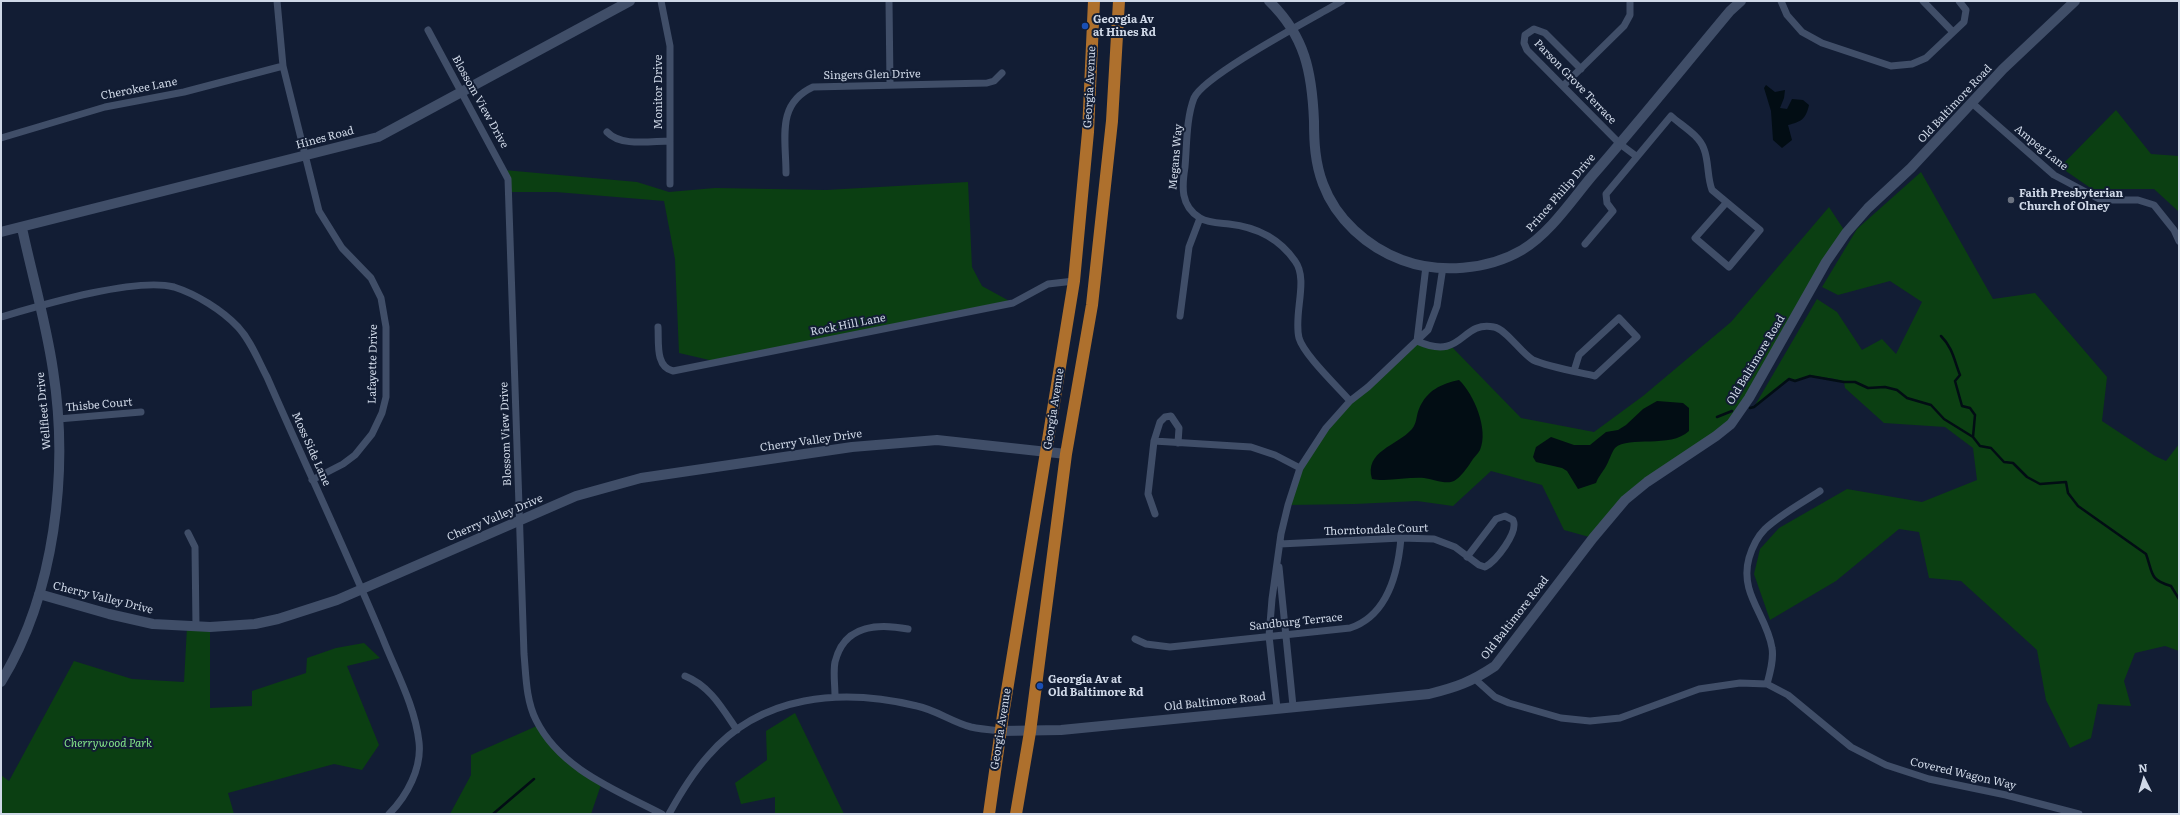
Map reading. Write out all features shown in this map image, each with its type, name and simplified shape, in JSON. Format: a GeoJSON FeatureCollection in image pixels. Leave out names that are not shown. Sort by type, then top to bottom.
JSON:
{"type":"FeatureCollection","features":[{"type":"Feature","properties":{"kind":"main road","name":"Georgia Avenue"},"geometry":{"type":"LineString","coordinates":[[989,814],[1001,731],[1074,281],[1088,132],[1094,1]]}},
{"type":"Feature","properties":{"kind":"main road","name":"Georgia Avenue"},"geometry":{"type":"LineString","coordinates":[[1016,814],[1030,732],[1066,454],[1092,305],[1112,121],[1119,1]]}},
{"type":"Feature","properties":{"kind":"street","name":"Lafayette Drive"},"geometry":{"type":"LineString","coordinates":[[277,1],[283,66],[319,211],[342,248],[371,278],[381,298],[386,327],[386,397],[382,413],[372,434],[355,455],[343,464],[312,480]]}},
{"type":"Feature","properties":{"kind":"street","name":"Hines Road"},"geometry":{"type":"LineString","coordinates":[[1,232],[22,228],[378,137],[630,1]]}},
{"type":"Feature","properties":{"kind":"street","name":"Monitor Drive"},"geometry":{"type":"LineString","coordinates":[[661,1],[670,46],[670,184]]}},
{"type":"Feature","properties":{"kind":"street"},"geometry":{"type":"LineString","coordinates":[[889,1],[890,84]]}},
{"type":"Feature","properties":{"kind":"street","name":"Prince Philip Drive"},"geometry":{"type":"LineString","coordinates":[[1269,1],[1293,30],[1302,47],[1309,69],[1313,90],[1317,165],[1322,184],[1332,204],[1356,233],[1375,246],[1395,257],[1426,266],[1443,268],[1482,265],[1511,257],[1530,245],[1565,208],[1730,11],[1741,1]]}},
{"type":"Feature","properties":{"kind":"street","name":"Megans Way"},"geometry":{"type":"LineString","coordinates":[[1200,218],[1186,204],[1182,189],[1191,111],[1195,97],[1209,81],[1342,1]]}},
{"type":"Feature","properties":{"kind":"street"},"geometry":{"type":"LineString","coordinates":[[1563,86],[1624,26],[1630,15],[1630,1]]}},
{"type":"Feature","properties":{"kind":"street"},"geometry":{"type":"LineString","coordinates":[[1781,1],[1788,15],[1802,32],[1822,43],[1884,65],[1898,66],[1918,62],[1931,54],[1964,22],[1966,16],[1965,8],[1959,1]]}},
{"type":"Feature","properties":{"kind":"street"},"geometry":{"type":"LineString","coordinates":[[1923,1],[1953,32]]}},
{"type":"Feature","properties":{"kind":"street","name":"Old Baltimore Road"},"geometry":{"type":"LineString","coordinates":[[669,814],[687,782],[709,755],[738,730],[766,713],[791,703],[835,696],[863,698],[918,706],[971,727],[1001,731],[1030,732],[1429,694],[1458,687],[1475,679],[1494,666],[1593,538],[1625,500],[1647,482],[1716,436],[1731,424],[1749,398],[1826,262],[1846,233],[1868,208],[1911,168],[2003,69],[2075,1]]}},
{"type":"Feature","properties":{"kind":"street","name":"Parson Grove Terrace"},"geometry":{"type":"LineString","coordinates":[[1581,69],[1545,32],[1534,29],[1526,32],[1523,39],[1527,50],[1620,144],[1636,156]]}},
{"type":"Feature","properties":{"kind":"street","name":"Blossom View Drive"},"geometry":{"type":"LineString","coordinates":[[428,30],[504,170],[509,185],[524,654],[527,689],[536,720],[552,746],[565,758],[590,775],[662,814]]}},
{"type":"Feature","properties":{"kind":"street","name":"Cherokee Lane"},"geometry":{"type":"LineString","coordinates":[[1,138],[105,107],[184,92],[283,66]]}},
{"type":"Feature","properties":{"kind":"street","name":"Singers Glen Drive"},"geometry":{"type":"LineString","coordinates":[[786,173],[786,115],[792,101],[800,93],[813,87],[890,84],[938,85],[987,83],[994,81],[1002,73]]}},
{"type":"Feature","properties":{"kind":"street","name":"Ampeg Lane"},"geometry":{"type":"LineString","coordinates":[[1972,103],[2054,175],[2101,200],[2138,200],[2154,205],[2174,230],[2179,242]]}},
{"type":"Feature","properties":{"kind":"street"},"geometry":{"type":"LineString","coordinates":[[1585,244],[1613,211],[1605,198],[1606,194],[1636,156],[1671,116],[1700,140],[1705,150],[1709,180],[1712,190],[1760,230],[1729,267],[1695,238],[1726,203]]}},
{"type":"Feature","properties":{"kind":"street"},"geometry":{"type":"LineString","coordinates":[[607,132],[612,138],[621,141],[670,141]]}},
{"type":"Feature","properties":{"kind":"street"},"geometry":{"type":"LineString","coordinates":[[1180,316],[1189,247],[1200,218],[1260,230],[1271,237],[1296,261],[1301,274],[1297,326],[1299,340],[1306,351],[1350,401]]}},
{"type":"Feature","properties":{"kind":"street","name":"Wellfleet Drive"},"geometry":{"type":"LineString","coordinates":[[22,228],[53,370],[60,461],[56,508],[45,572],[39,594]]}},
{"type":"Feature","properties":{"kind":"street"},"geometry":{"type":"LineString","coordinates":[[1417,341],[1426,266]]}},
{"type":"Feature","properties":{"kind":"street"},"geometry":{"type":"LineString","coordinates":[[1276,708],[1269,636],[1280,544],[1288,505],[1300,468],[1326,428],[1350,401],[1368,387],[1428,330],[1433,320],[1443,268]]}},
{"type":"Feature","properties":{"kind":"street","name":"Rock Hill Lane"},"geometry":{"type":"LineString","coordinates":[[658,327],[661,364],[666,369],[673,371],[1013,303],[1048,284],[1074,281]]}},
{"type":"Feature","properties":{"kind":"street","name":"Moss Side Lane"},"geometry":{"type":"LineString","coordinates":[[1,317],[40,306],[136,285],[173,287],[198,298],[229,318],[250,344],[362,589],[412,711],[419,742],[419,762],[400,804],[389,814]]}},
{"type":"Feature","properties":{"kind":"street"},"geometry":{"type":"LineString","coordinates":[[1417,341],[1430,347],[1440,348],[1451,346],[1470,331],[1483,326],[1496,327],[1533,360],[1574,371],[1595,376],[1637,337],[1619,318],[1579,355],[1574,371]]}},
{"type":"Feature","properties":{"kind":"street","name":"Thisbe Court"},"geometry":{"type":"LineString","coordinates":[[58,420],[141,412]]}},
{"type":"Feature","properties":{"kind":"street"},"geometry":{"type":"LineString","coordinates":[[1155,514],[1148,494],[1154,441],[1160,422],[1165,417],[1171,416],[1178,428],[1178,443]]}},
{"type":"Feature","properties":{"kind":"street","name":"Cherry Valley Drive"},"geometry":{"type":"LineString","coordinates":[[1,682],[23,638],[39,594],[138,621],[196,627],[240,625],[278,619],[337,600],[520,519],[576,496],[640,478],[859,446],[937,440],[1066,454]]}},
{"type":"Feature","properties":{"kind":"street"},"geometry":{"type":"LineString","coordinates":[[1154,441],[1251,447],[1275,455],[1300,468]]}},
{"type":"Feature","properties":{"kind":"street"},"geometry":{"type":"LineString","coordinates":[[1767,684],[1771,671],[1772,648],[1750,592],[1745,572],[1751,552],[1757,540],[1766,529],[1820,491]]}},
{"type":"Feature","properties":{"kind":"street","name":"Thorntondale Court"},"geometry":{"type":"LineString","coordinates":[[1280,544],[1401,538],[1434,538],[1455,548],[1482,567],[1489,564],[1513,533],[1515,527],[1513,520],[1505,516],[1496,519],[1467,556]]}},
{"type":"Feature","properties":{"kind":"street"},"geometry":{"type":"LineString","coordinates":[[188,533],[196,548],[196,627]]}},
{"type":"Feature","properties":{"kind":"street","name":"Sandburg Terrace"},"geometry":{"type":"LineString","coordinates":[[1135,639],[1146,644],[1170,647],[1350,628],[1368,620],[1381,604],[1395,577],[1401,538]]}},
{"type":"Feature","properties":{"kind":"street"},"geometry":{"type":"LineString","coordinates":[[1278,561],[1293,706]]}},
{"type":"Feature","properties":{"kind":"street"},"geometry":{"type":"LineString","coordinates":[[835,696],[835,662],[846,640],[859,630],[872,626],[889,625],[908,629]]}},
{"type":"Feature","properties":{"kind":"street"},"geometry":{"type":"LineString","coordinates":[[685,676],[698,681],[712,693],[738,730]]}},
{"type":"Feature","properties":{"kind":"street","name":"Covered Wagon Way"},"geometry":{"type":"LineString","coordinates":[[1475,679],[1495,697],[1509,703],[1561,718],[1590,721],[1620,718],[1699,689],[1740,683],[1767,684],[1788,695],[1851,747],[1886,765],[1929,779],[2006,795],[2079,814]]}},
{"type":"Feature","properties":{"kind":"green space"},"geometry":{"type":"Polygon","coordinates":[[[2116,110],[2151,154],[2179,156],[2179,215],[2178,211],[2154,189],[2092,189],[2060,167],[2116,110]]]}},
{"type":"Feature","properties":{"kind":"green space"},"geometry":{"type":"Polygon","coordinates":[[[504,170],[637,182],[669,192],[715,188],[826,190],[968,182],[972,267],[982,286],[1013,303],[718,362],[679,353],[675,259],[664,201],[556,192],[510,192],[504,170]]]}},
{"type":"Feature","properties":{"kind":"green space"},"geometry":{"type":"Polygon","coordinates":[[[1921,172],[1993,299],[2035,293],[2107,377],[2102,421],[2155,456],[2166,461],[2179,444],[2179,651],[2165,646],[2135,653],[2124,681],[2131,706],[2098,704],[2091,738],[2070,748],[2046,700],[2037,650],[1961,581],[1929,578],[1919,532],[1899,529],[1836,581],[1770,620],[1754,574],[1760,549],[1779,528],[1847,489],[1922,502],[1977,480],[1973,448],[1945,427],[1884,423],[1845,388],[1844,382],[1811,376],[1795,380],[1789,379],[1754,407],[1817,299],[1837,312],[1862,350],[1882,339],[1896,354],[1922,302],[1890,281],[1838,295],[1822,287],[1857,229],[1921,172]]]}},
{"type":"Feature","properties":{"kind":"green space"},"geometry":{"type":"Polygon","coordinates":[[[1829,207],[1846,233],[1731,424],[1647,481],[1593,538],[1564,530],[1542,485],[1491,471],[1453,506],[1417,501],[1288,505],[1300,468],[1326,428],[1417,341],[1451,346],[1521,418],[1594,432],[1643,396],[1731,322],[1829,207]]]}},
{"type":"Feature","properties":{"kind":"green space","name":"Cherrywood Park"},"geometry":{"type":"Polygon","coordinates":[[[187,627],[210,627],[210,708],[252,706],[252,691],[306,673],[307,658],[336,648],[364,643],[380,658],[347,666],[379,745],[362,770],[334,764],[228,793],[234,814],[1,814],[1,775],[9,781],[74,661],[132,679],[184,682],[187,627]]]}},
{"type":"Feature","properties":{"kind":"green space"},"geometry":{"type":"Polygon","coordinates":[[[795,713],[844,814],[775,814],[775,797],[741,804],[735,783],[767,760],[766,731],[795,713]]]}},
{"type":"Feature","properties":{"kind":"green space"},"geometry":{"type":"Polygon","coordinates":[[[539,725],[552,746],[602,782],[591,814],[450,814],[471,775],[471,755],[539,725]]]}},
{"type":"Feature","properties":{"kind":"shaded area"},"geometry":{"type":"Polygon","coordinates":[[[1766,85],[1775,92],[1785,90],[1780,108],[1787,109],[1792,99],[1803,100],[1809,105],[1806,114],[1800,121],[1788,125],[1792,140],[1782,148],[1773,140],[1771,111],[1764,88],[1766,85]]]}},
{"type":"Feature","properties":{"kind":"shaded area"},"geometry":{"type":"Polygon","coordinates":[[[1459,380],[1465,386],[1475,403],[1483,433],[1480,450],[1466,470],[1457,479],[1451,482],[1424,478],[1384,480],[1372,479],[1371,470],[1377,455],[1406,435],[1412,429],[1422,402],[1426,397],[1435,389],[1459,380]]]}},
{"type":"Feature","properties":{"kind":"shaded area"},"geometry":{"type":"Polygon","coordinates":[[[1657,401],[1683,403],[1689,408],[1689,431],[1681,436],[1661,441],[1630,442],[1621,444],[1615,448],[1596,483],[1578,489],[1567,471],[1562,468],[1536,462],[1533,457],[1536,447],[1551,437],[1574,445],[1590,445],[1606,432],[1618,430],[1626,425],[1643,409],[1657,401]]]}},
{"type":"Feature","properties":{"kind":"waterway"},"geometry":{"type":"LineString","coordinates":[[1941,336],[1951,350],[1960,375],[1955,381],[1962,406],[1970,408],[1975,415],[1973,437]]}},
{"type":"Feature","properties":{"kind":"waterway"},"geometry":{"type":"LineString","coordinates":[[1750,408],[1754,407],[1789,379],[1795,381],[1810,376],[1844,382],[1855,382],[1868,388],[1885,387],[1897,390],[1907,398],[1931,405],[1944,419],[1973,437],[1980,446],[1991,448],[2004,462],[2013,463],[2027,477],[2040,484],[2066,482],[2068,493],[2078,506],[2146,554],[2151,571],[2155,578],[2164,584],[2171,586],[2179,599]]}},
{"type":"Feature","properties":{"kind":"waterway"},"geometry":{"type":"LineString","coordinates":[[1717,417],[1732,411]]}},
{"type":"Feature","properties":{"kind":"waterway"},"geometry":{"type":"LineString","coordinates":[[493,814],[534,779]]}},
{"type":"Feature","properties":{"kind":"place","name":"Georgia Av at Hines Rd"},"geometry":{"type":"Point","coordinates":[1085,26]}},
{"type":"Feature","properties":{"kind":"place","name":"Faith Presbyterian Church of Olney"},"geometry":{"type":"Point","coordinates":[2011,200]}},
{"type":"Feature","properties":{"kind":"place","name":"Georgia Av at Old Baltimore Rd"},"geometry":{"type":"Point","coordinates":[1040,686]}}]}
